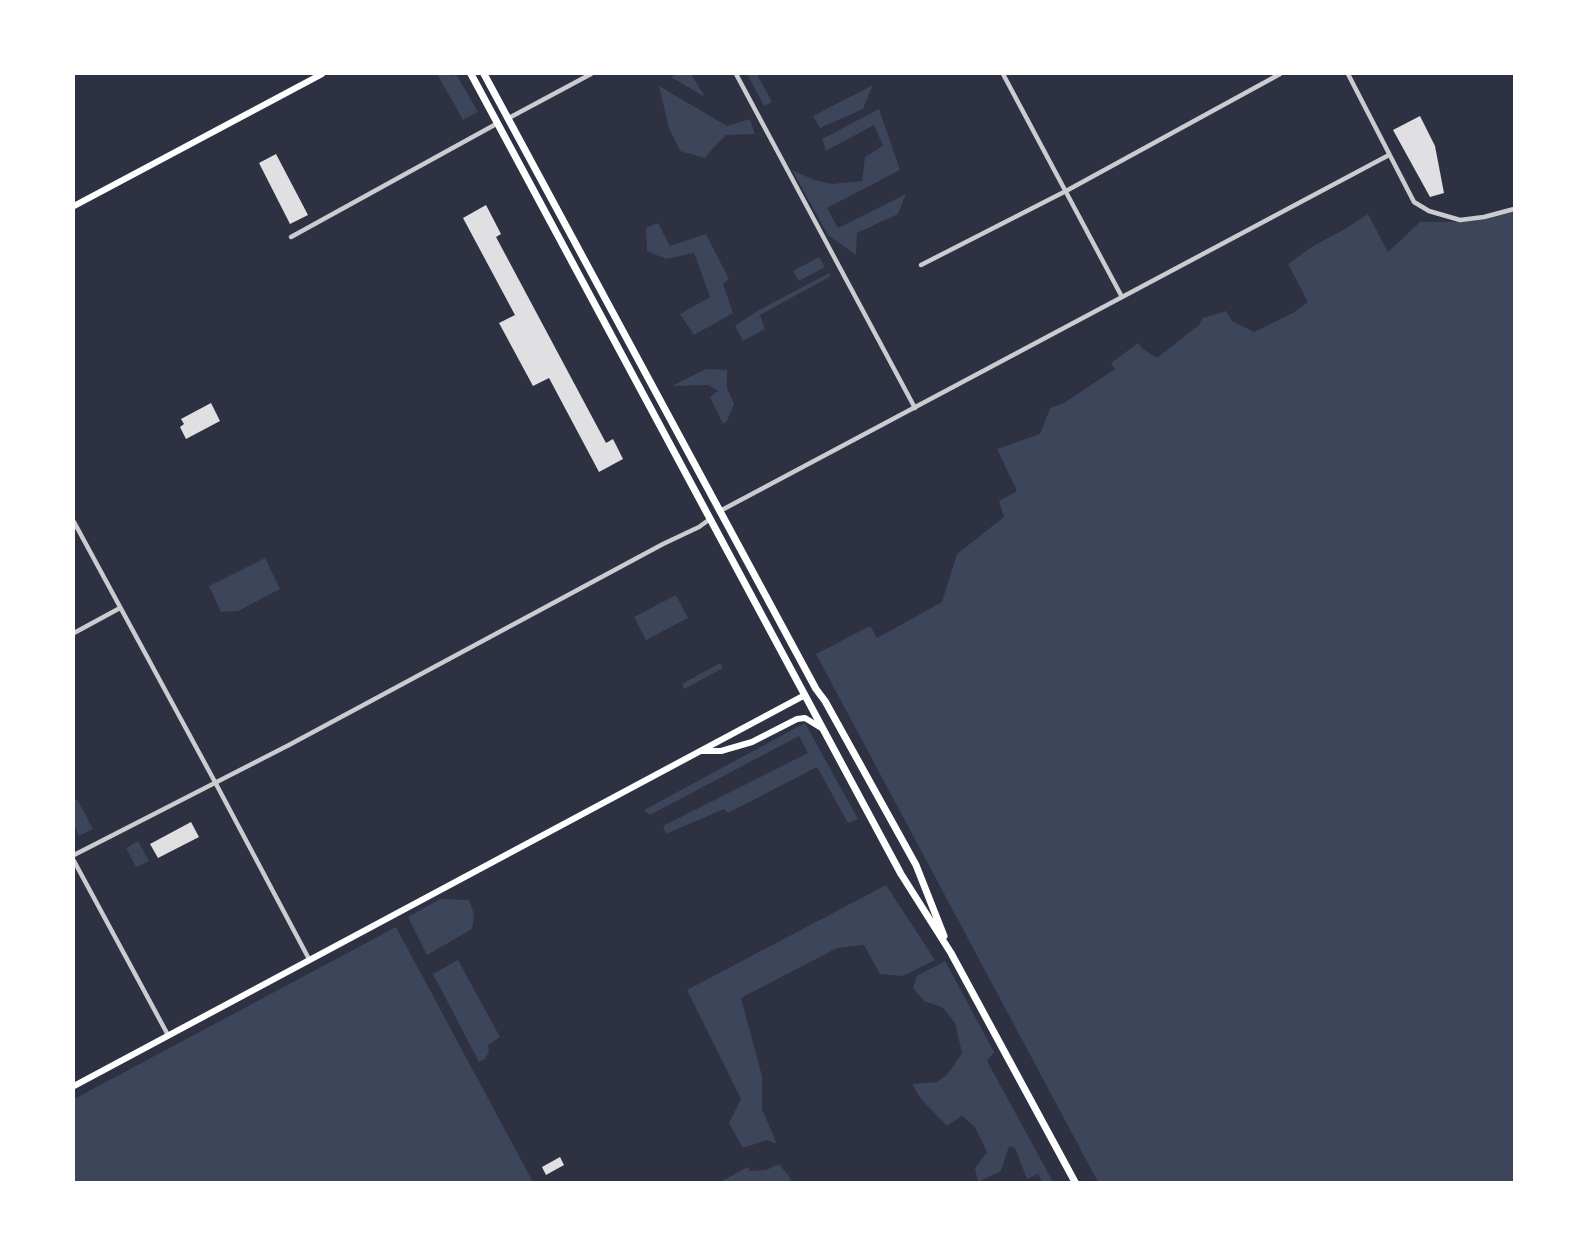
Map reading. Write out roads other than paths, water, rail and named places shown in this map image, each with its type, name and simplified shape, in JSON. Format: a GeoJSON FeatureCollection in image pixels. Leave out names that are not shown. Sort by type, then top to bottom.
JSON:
{"type":"FeatureCollection","features":[{"type":"Feature","properties":{"kind":"main road"},"geometry":{"type":"LineString","coordinates":[[74,206],[322,74]]}},
{"type":"Feature","properties":{"kind":"main road"},"geometry":{"type":"LineString","coordinates":[[471,74],[901,874],[951,954],[1075,1182]]}},
{"type":"Feature","properties":{"kind":"main road"},"geometry":{"type":"LineString","coordinates":[[484,74],[816,689],[825,701],[916,865],[951,954]]}},
{"type":"Feature","properties":{"kind":"main road"},"geometry":{"type":"LineString","coordinates":[[498,123],[507,119]]}},
{"type":"Feature","properties":{"kind":"main road"},"geometry":{"type":"LineString","coordinates":[[711,518],[720,511]]}},
{"type":"Feature","properties":{"kind":"main road"},"geometry":{"type":"LineString","coordinates":[[74,1086],[816,689]]}},
{"type":"Feature","properties":{"kind":"main road"},"geometry":{"type":"LineString","coordinates":[[698,751],[721,751],[743,744],[796,719],[805,718],[826,731]]}},
{"type":"Feature","properties":{"kind":"street"},"geometry":{"type":"LineString","coordinates":[[507,119],[591,74]]}},
{"type":"Feature","properties":{"kind":"street"},"geometry":{"type":"LineString","coordinates":[[736,74],[915,408]]}},
{"type":"Feature","properties":{"kind":"street"},"geometry":{"type":"LineString","coordinates":[[1004,74],[1122,297]]}},
{"type":"Feature","properties":{"kind":"street"},"geometry":{"type":"LineString","coordinates":[[921,265],[1066,190],[1280,74]]}},
{"type":"Feature","properties":{"kind":"street"},"geometry":{"type":"LineString","coordinates":[[1348,74],[1414,202],[1429,211],[1460,220],[1515,209]]}},
{"type":"Feature","properties":{"kind":"street"},"geometry":{"type":"LineString","coordinates":[[291,237],[498,123]]}},
{"type":"Feature","properties":{"kind":"street"},"geometry":{"type":"LineString","coordinates":[[720,511],[1389,155]]}},
{"type":"Feature","properties":{"kind":"street"},"geometry":{"type":"LineString","coordinates":[[74,855],[699,527],[711,518]]}},
{"type":"Feature","properties":{"kind":"street"},"geometry":{"type":"LineString","coordinates":[[74,522],[309,959]]}},
{"type":"Feature","properties":{"kind":"street"},"geometry":{"type":"LineString","coordinates":[[74,633],[120,608]]}},
{"type":"Feature","properties":{"kind":"street"},"geometry":{"type":"LineString","coordinates":[[74,861],[168,1035]]}}]}
